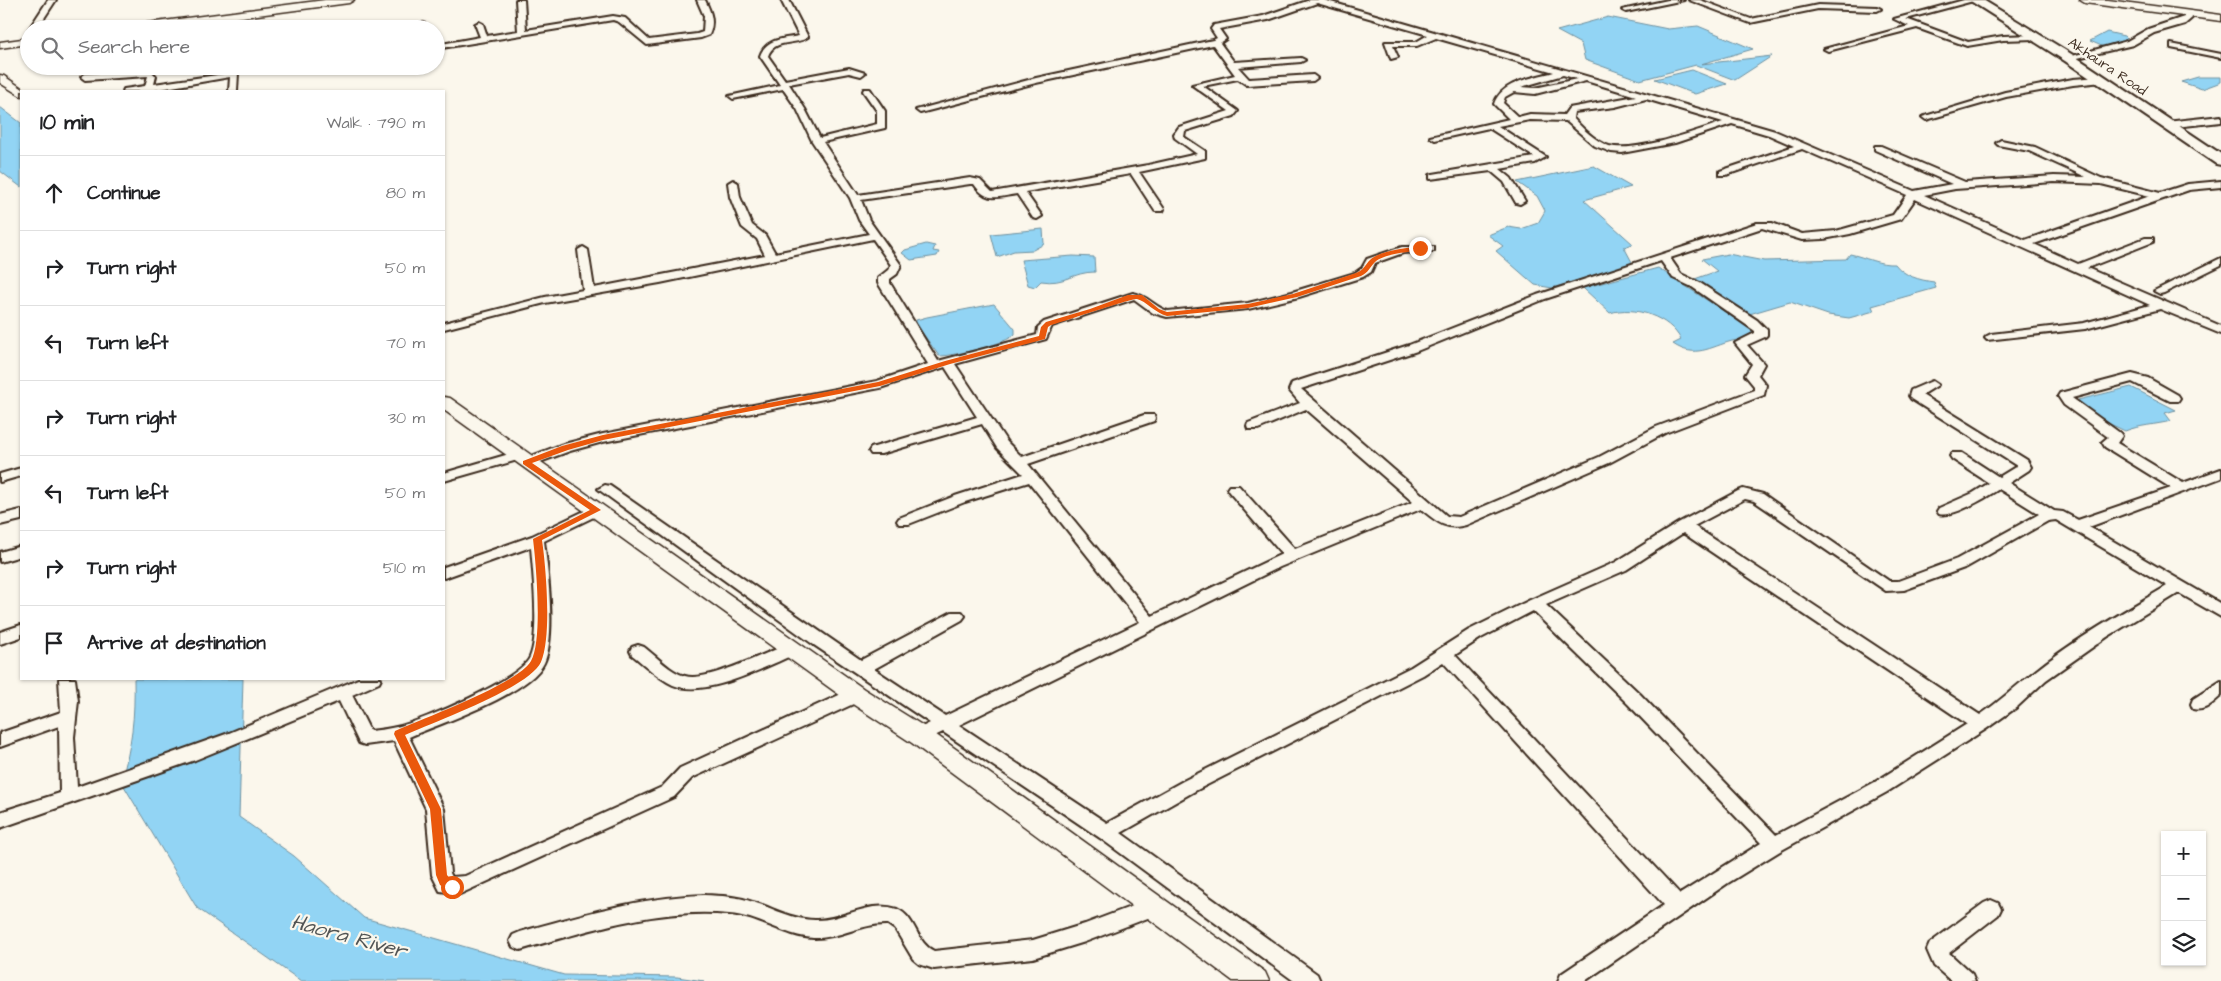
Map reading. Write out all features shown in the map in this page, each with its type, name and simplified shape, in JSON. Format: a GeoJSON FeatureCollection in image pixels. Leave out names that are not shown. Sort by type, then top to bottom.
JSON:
{"type":"FeatureCollection","features":[{"type":"Feature","properties":{"kind":"main road"},"geometry":{"type":"LineString","coordinates":[[195,20],[350,0]]}},
{"type":"Feature","properties":{"kind":"main road","name":"Akhaura Road"},"geometry":{"type":"LineString","coordinates":[[1974,0],[2069,58],[2221,161]]}},
{"type":"Feature","properties":{"kind":"main road"},"geometry":{"type":"LineString","coordinates":[[2085,0],[2108,1],[2221,18]]}},
{"type":"Feature","properties":{"kind":"main road"},"geometry":{"type":"LineString","coordinates":[[0,78],[20,93]]}},
{"type":"Feature","properties":{"kind":"main road"},"geometry":{"type":"LineString","coordinates":[[445,403],[521,459],[597,510],[856,695],[920,736],[1255,981]]}},
{"type":"Feature","properties":{"kind":"street"},"geometry":{"type":"LineString","coordinates":[[39,20],[52,0]]}},
{"type":"Feature","properties":{"kind":"street"},"geometry":{"type":"LineString","coordinates":[[520,0],[522,33]]}},
{"type":"Feature","properties":{"kind":"street"},"geometry":{"type":"LineString","coordinates":[[445,46],[616,18],[622,20],[647,43],[698,36],[706,33],[709,23],[709,16],[701,0]]}},
{"type":"Feature","properties":{"kind":"street"},"geometry":{"type":"LineString","coordinates":[[785,0],[804,37],[774,44],[764,54],[785,85],[817,141],[855,198],[874,236],[896,265],[893,272],[883,280],[887,291],[984,419],[1002,446],[1032,476],[1149,623]]}},
{"type":"Feature","properties":{"kind":"street"},"geometry":{"type":"LineString","coordinates":[[920,110],[1036,81],[1215,42],[1222,39],[1215,29],[1216,27],[1266,18],[1316,0],[1772,133],[2221,330]]}},
{"type":"Feature","properties":{"kind":"street"},"geometry":{"type":"LineString","coordinates":[[1626,10],[1680,0]]}},
{"type":"Feature","properties":{"kind":"street"},"geometry":{"type":"LineString","coordinates":[[1693,0],[1750,21],[1818,7],[1877,9]]}},
{"type":"Feature","properties":{"kind":"street"},"geometry":{"type":"LineString","coordinates":[[1804,0],[1818,7]]}},
{"type":"Feature","properties":{"kind":"street"},"geometry":{"type":"LineString","coordinates":[[1974,0],[1899,18],[1914,27],[1967,44],[2003,38],[2035,37]]}},
{"type":"Feature","properties":{"kind":"street"},"geometry":{"type":"LineString","coordinates":[[2069,58],[2130,43],[2151,31],[2182,22],[2188,18],[2187,14]]}},
{"type":"Feature","properties":{"kind":"street"},"geometry":{"type":"LineString","coordinates":[[479,24],[484,39]]}},
{"type":"Feature","properties":{"kind":"street"},"geometry":{"type":"LineString","coordinates":[[1828,49],[1914,27]]}},
{"type":"Feature","properties":{"kind":"street"},"geometry":{"type":"LineString","coordinates":[[1394,57],[1388,44],[1417,44],[1435,36]]}},
{"type":"Feature","properties":{"kind":"street"},"geometry":{"type":"LineString","coordinates":[[0,45],[20,41]]}},
{"type":"Feature","properties":{"kind":"street"},"geometry":{"type":"LineString","coordinates":[[1215,42],[1240,76],[1247,82],[1312,78]]}},
{"type":"Feature","properties":{"kind":"street"},"geometry":{"type":"LineString","coordinates":[[2174,46],[2221,56]]}},
{"type":"Feature","properties":{"kind":"street"},"geometry":{"type":"LineString","coordinates":[[1233,65],[1301,60]]}},
{"type":"Feature","properties":{"kind":"street"},"geometry":{"type":"LineString","coordinates":[[733,96],[849,70],[861,73]]}},
{"type":"Feature","properties":{"kind":"street"},"geometry":{"type":"LineString","coordinates":[[1516,120],[1501,108],[1498,102],[1501,96],[1511,89],[1564,72]]}},
{"type":"Feature","properties":{"kind":"street"},"geometry":{"type":"LineString","coordinates":[[85,77],[118,75]]}},
{"type":"Feature","properties":{"kind":"street"},"geometry":{"type":"LineString","coordinates":[[149,88],[151,75]]}},
{"type":"Feature","properties":{"kind":"street"},"geometry":{"type":"LineString","coordinates":[[134,90],[223,75]]}},
{"type":"Feature","properties":{"kind":"street"},"geometry":{"type":"LineString","coordinates":[[233,90],[234,75]]}},
{"type":"Feature","properties":{"kind":"street"},"geometry":{"type":"LineString","coordinates":[[855,198],[970,181],[977,182],[989,194],[1133,170],[1203,155],[1180,138],[1179,134],[1182,130],[1231,114],[1234,111],[1196,85],[1240,76]]}},
{"type":"Feature","properties":{"kind":"street"},"geometry":{"type":"LineString","coordinates":[[1511,89],[1534,91],[1586,78]]}},
{"type":"Feature","properties":{"kind":"street"},"geometry":{"type":"LineString","coordinates":[[1926,117],[2005,95],[2073,82],[2100,80]]}},
{"type":"Feature","properties":{"kind":"street"},"geometry":{"type":"LineString","coordinates":[[817,141],[882,126],[881,112],[867,91]]}},
{"type":"Feature","properties":{"kind":"street"},"geometry":{"type":"LineString","coordinates":[[1568,118],[1569,112],[1572,110],[1615,104],[1648,96]]}},
{"type":"Feature","properties":{"kind":"street"},"geometry":{"type":"LineString","coordinates":[[1435,137],[1538,116],[1568,118],[1592,140],[1616,150],[1653,144],[1733,121]]}},
{"type":"Feature","properties":{"kind":"street"},"geometry":{"type":"LineString","coordinates":[[2166,125],[2221,120]]}},
{"type":"Feature","properties":{"kind":"street"},"geometry":{"type":"LineString","coordinates":[[1433,177],[1541,158],[1490,125]]}},
{"type":"Feature","properties":{"kind":"street"},"geometry":{"type":"LineString","coordinates":[[2000,143],[2038,151],[2101,181]]}},
{"type":"Feature","properties":{"kind":"street"},"geometry":{"type":"LineString","coordinates":[[1723,173],[1803,146]]}},
{"type":"Feature","properties":{"kind":"street"},"geometry":{"type":"LineString","coordinates":[[1878,148],[1964,186]]}},
{"type":"Feature","properties":{"kind":"street"},"geometry":{"type":"LineString","coordinates":[[1492,167],[1508,180],[1520,201]]}},
{"type":"Feature","properties":{"kind":"street"},"geometry":{"type":"LineString","coordinates":[[1133,170],[1159,209]]}},
{"type":"Feature","properties":{"kind":"street"},"geometry":{"type":"LineString","coordinates":[[1664,258],[1677,276],[1696,285],[1753,322],[1761,330],[1759,337],[1741,343],[1758,364],[1757,369],[1751,375],[1760,386],[1760,392],[1652,434],[1626,446],[1604,460],[1461,522],[1447,522],[1296,393],[1296,386],[1414,348],[1541,297],[1664,258],[1761,224],[1772,225],[1804,237],[1843,231],[1897,216],[1906,210],[1910,197],[1914,194],[1964,186],[2054,178],[2101,181],[2161,196]]}},
{"type":"Feature","properties":{"kind":"street"},"geometry":{"type":"LineString","coordinates":[[733,183],[735,196],[747,227],[761,237],[772,258]]}},
{"type":"Feature","properties":{"kind":"street"},"geometry":{"type":"LineString","coordinates":[[2024,244],[2188,187],[2221,184]]}},
{"type":"Feature","properties":{"kind":"street"},"geometry":{"type":"LineString","coordinates":[[1019,190],[1037,216]]}},
{"type":"Feature","properties":{"kind":"street"},"geometry":{"type":"LineString","coordinates":[[445,326],[518,306],[589,291],[647,283],[874,236]]}},
{"type":"Feature","properties":{"kind":"street"},"geometry":{"type":"LineString","coordinates":[[2078,268],[2148,240]]}},
{"type":"Feature","properties":{"kind":"street"},"geometry":{"type":"LineString","coordinates":[[445,477],[603,438],[880,384],[942,364],[1042,337],[1044,327],[1048,324],[1093,311],[1133,296],[1139,297],[1157,310],[1167,314],[1248,306],[1295,295],[1359,275],[1367,270],[1371,261],[1397,251],[1430,249]]}},
{"type":"Feature","properties":{"kind":"street"},"geometry":{"type":"LineString","coordinates":[[583,250],[589,291]]}},
{"type":"Feature","properties":{"kind":"street"},"geometry":{"type":"LineString","coordinates":[[2160,291],[2221,261]]}},
{"type":"Feature","properties":{"kind":"street"},"geometry":{"type":"LineString","coordinates":[[1991,338],[2070,329],[2162,305]]}},
{"type":"Feature","properties":{"kind":"street"},"geometry":{"type":"LineString","coordinates":[[2174,398],[2144,381],[2132,378],[2064,396],[2068,402],[2115,436],[2109,442],[2110,444],[2182,489]]}},
{"type":"Feature","properties":{"kind":"street"},"geometry":{"type":"LineString","coordinates":[[1932,385],[1915,393],[1915,396],[2024,465],[2024,468],[1998,482],[1978,496],[1944,511]]}},
{"type":"Feature","properties":{"kind":"street"},"geometry":{"type":"LineString","coordinates":[[1254,426],[1308,404]]}},
{"type":"Feature","properties":{"kind":"street"},"geometry":{"type":"LineString","coordinates":[[1020,464],[1149,418]]}},
{"type":"Feature","properties":{"kind":"street"},"geometry":{"type":"LineString","coordinates":[[876,451],[984,419]]}},
{"type":"Feature","properties":{"kind":"street"},"geometry":{"type":"LineString","coordinates":[[1957,456],[2050,515]]}},
{"type":"Feature","properties":{"kind":"street"},"geometry":{"type":"LineString","coordinates":[[0,478],[20,472]]}},
{"type":"Feature","properties":{"kind":"street"},"geometry":{"type":"LineString","coordinates":[[2077,526],[2182,489],[2221,473]]}},
{"type":"Feature","properties":{"kind":"street"},"geometry":{"type":"LineString","coordinates":[[904,520],[960,499],[1032,476]]}},
{"type":"Feature","properties":{"kind":"street"},"geometry":{"type":"LineString","coordinates":[[1234,489],[1292,556]]}},
{"type":"Feature","properties":{"kind":"street"},"geometry":{"type":"LineString","coordinates":[[605,490],[860,668],[1106,832],[1310,981]]}},
{"type":"Feature","properties":{"kind":"street"},"geometry":{"type":"LineString","coordinates":[[1106,832],[1190,786],[1417,671],[1444,653],[1534,604],[1621,566],[1682,526],[1740,494],[1751,494],[1878,582],[1892,587],[1962,563],[2050,515],[2058,515],[2221,612]]}},
{"type":"Feature","properties":{"kind":"street"},"geometry":{"type":"LineString","coordinates":[[920,736],[1149,623],[1292,556],[1423,503]]}},
{"type":"Feature","properties":{"kind":"street"},"geometry":{"type":"LineString","coordinates":[[445,573],[537,539],[597,510]]}},
{"type":"Feature","properties":{"kind":"street"},"geometry":{"type":"LineString","coordinates":[[0,520],[20,514]]}},
{"type":"Feature","properties":{"kind":"street"},"geometry":{"type":"LineString","coordinates":[[1682,526],[1980,724]]}},
{"type":"Feature","properties":{"kind":"street"},"geometry":{"type":"LineString","coordinates":[[343,693],[365,738],[399,734],[511,683],[528,672],[536,661],[542,634],[540,560],[537,539]]}},
{"type":"Feature","properties":{"kind":"street"},"geometry":{"type":"LineString","coordinates":[[0,557],[20,551]]}},
{"type":"Feature","properties":{"kind":"street"},"geometry":{"type":"LineString","coordinates":[[1568,981],[1678,906],[1774,845],[1881,788],[1980,724],[2011,702],[2040,676],[2101,633],[2177,587]]}},
{"type":"Feature","properties":{"kind":"street"},"geometry":{"type":"LineString","coordinates":[[1534,604],[1641,706],[1774,845]]}},
{"type":"Feature","properties":{"kind":"street"},"geometry":{"type":"LineString","coordinates":[[860,668],[957,616]]}},
{"type":"Feature","properties":{"kind":"street"},"geometry":{"type":"LineString","coordinates":[[0,638],[20,631]]}},
{"type":"Feature","properties":{"kind":"street"},"geometry":{"type":"LineString","coordinates":[[638,652],[680,681],[691,684],[707,681],[792,649]]}},
{"type":"Feature","properties":{"kind":"street"},"geometry":{"type":"LineString","coordinates":[[1444,653],[1678,906]]}},
{"type":"Feature","properties":{"kind":"street"},"geometry":{"type":"LineString","coordinates":[[67,680],[70,701],[67,716],[69,798]]}},
{"type":"Feature","properties":{"kind":"street"},"geometry":{"type":"LineString","coordinates":[[0,820],[69,798],[270,725],[371,680]]}},
{"type":"Feature","properties":{"kind":"street"},"geometry":{"type":"LineString","coordinates":[[2199,704],[2221,687]]}},
{"type":"Feature","properties":{"kind":"street"},"geometry":{"type":"LineString","coordinates":[[399,734],[433,803],[442,875],[444,882],[452,887],[471,882],[668,792],[686,773],[856,695]]}},
{"type":"Feature","properties":{"kind":"street"},"geometry":{"type":"LineString","coordinates":[[0,740],[67,716]]}},
{"type":"Feature","properties":{"kind":"street"},"geometry":{"type":"LineString","coordinates":[[520,941],[653,906],[733,905],[796,927],[817,929],[837,927],[875,916],[890,915],[899,921],[922,956],[934,960],[1015,952],[1032,948],[1071,937],[1154,907]]}},
{"type":"Feature","properties":{"kind":"street"},"geometry":{"type":"LineString","coordinates":[[1965,981],[1941,959],[1937,950],[1991,909]]}},
{"type":"Feature","properties":{"kind":"water"},"geometry":{"type":"Polygon","coordinates":[[[1608,17],[1668,29],[1698,26],[1753,49],[1701,64],[1772,56],[1735,80],[1696,65],[1640,80],[1585,60],[1581,44],[1557,31],[1608,17]]]}},
{"type":"Feature","properties":{"kind":"water"},"geometry":{"type":"Polygon","coordinates":[[[2107,32],[2124,36],[2127,39],[2104,47],[2090,41],[2107,32]]]}},
{"type":"Feature","properties":{"kind":"water"},"geometry":{"type":"Polygon","coordinates":[[[1692,70],[1727,84],[1695,94],[1655,79],[1692,70]]]}},
{"type":"Feature","properties":{"kind":"water"},"geometry":{"type":"Polygon","coordinates":[[[2198,77],[2221,77],[2221,82],[2202,89],[2181,82],[2198,77]]]}},
{"type":"Feature","properties":{"kind":"water"},"geometry":{"type":"Polygon","coordinates":[[[0,107],[20,122],[20,186],[0,171],[0,107]]]}},
{"type":"Feature","properties":{"kind":"water"},"geometry":{"type":"Polygon","coordinates":[[[1594,166],[1631,187],[1584,200],[1633,244],[1624,247],[1633,264],[1552,288],[1535,285],[1496,251],[1503,246],[1488,235],[1508,227],[1521,229],[1538,223],[1545,211],[1537,196],[1517,182],[1594,166]]]}},
{"type":"Feature","properties":{"kind":"water"},"geometry":{"type":"Polygon","coordinates":[[[1043,229],[1044,244],[1033,250],[1014,251],[997,257],[991,234],[1043,229]]]}},
{"type":"Feature","properties":{"kind":"water"},"geometry":{"type":"Polygon","coordinates":[[[926,244],[935,246],[933,251],[939,252],[937,256],[911,260],[902,253],[905,250],[926,244]]]}},
{"type":"Feature","properties":{"kind":"water"},"geometry":{"type":"Polygon","coordinates":[[[1728,254],[1764,261],[1846,259],[1850,254],[1878,262],[1895,264],[1912,277],[1934,282],[1936,288],[1872,306],[1874,311],[1849,318],[1828,315],[1790,302],[1746,315],[1692,280],[1717,271],[1702,259],[1728,254]]]}},
{"type":"Feature","properties":{"kind":"water"},"geometry":{"type":"Polygon","coordinates":[[[1073,256],[1094,257],[1095,272],[1080,274],[1063,280],[1041,281],[1035,287],[1028,285],[1021,260],[1073,256]]]}},
{"type":"Feature","properties":{"kind":"water"},"geometry":{"type":"Polygon","coordinates":[[[1658,268],[1757,333],[1748,338],[1702,350],[1688,351],[1673,344],[1681,340],[1669,325],[1660,319],[1640,312],[1619,311],[1610,313],[1583,288],[1658,268]]]}},
{"type":"Feature","properties":{"kind":"water"},"geometry":{"type":"Polygon","coordinates":[[[994,304],[1015,329],[1015,334],[1002,342],[979,349],[939,356],[916,324],[916,320],[927,317],[994,304]]]}},
{"type":"Feature","properties":{"kind":"water"},"geometry":{"type":"Polygon","coordinates":[[[2131,387],[2176,410],[2165,413],[2171,421],[2136,427],[2125,431],[2081,410],[2078,400],[2131,387]]]}},
{"type":"Feature","properties":{"kind":"water","name":"Haora River"},"geometry":{"type":"Polygon","coordinates":[[[134,680],[243,680],[239,817],[294,856],[364,918],[564,975],[677,977],[704,981],[301,981],[197,908],[121,781],[128,755],[134,706],[134,680]]]}},
{"type":"Feature","properties":{"kind":"route"},"geometry":{"type":"LineString","coordinates":[[452,887],[444,882],[442,875],[437,820],[431,797],[399,734],[478,700],[511,683],[528,672],[536,661],[541,647],[542,634],[540,560],[537,539],[597,510],[526,463],[584,442],[880,384],[948,362],[1036,340],[1042,337],[1044,327],[1048,324],[1093,311],[1128,297],[1139,297],[1157,310],[1167,314],[1202,309],[1248,306],[1295,295],[1359,275],[1367,270],[1371,261],[1402,250],[1420,248]]}}]}
